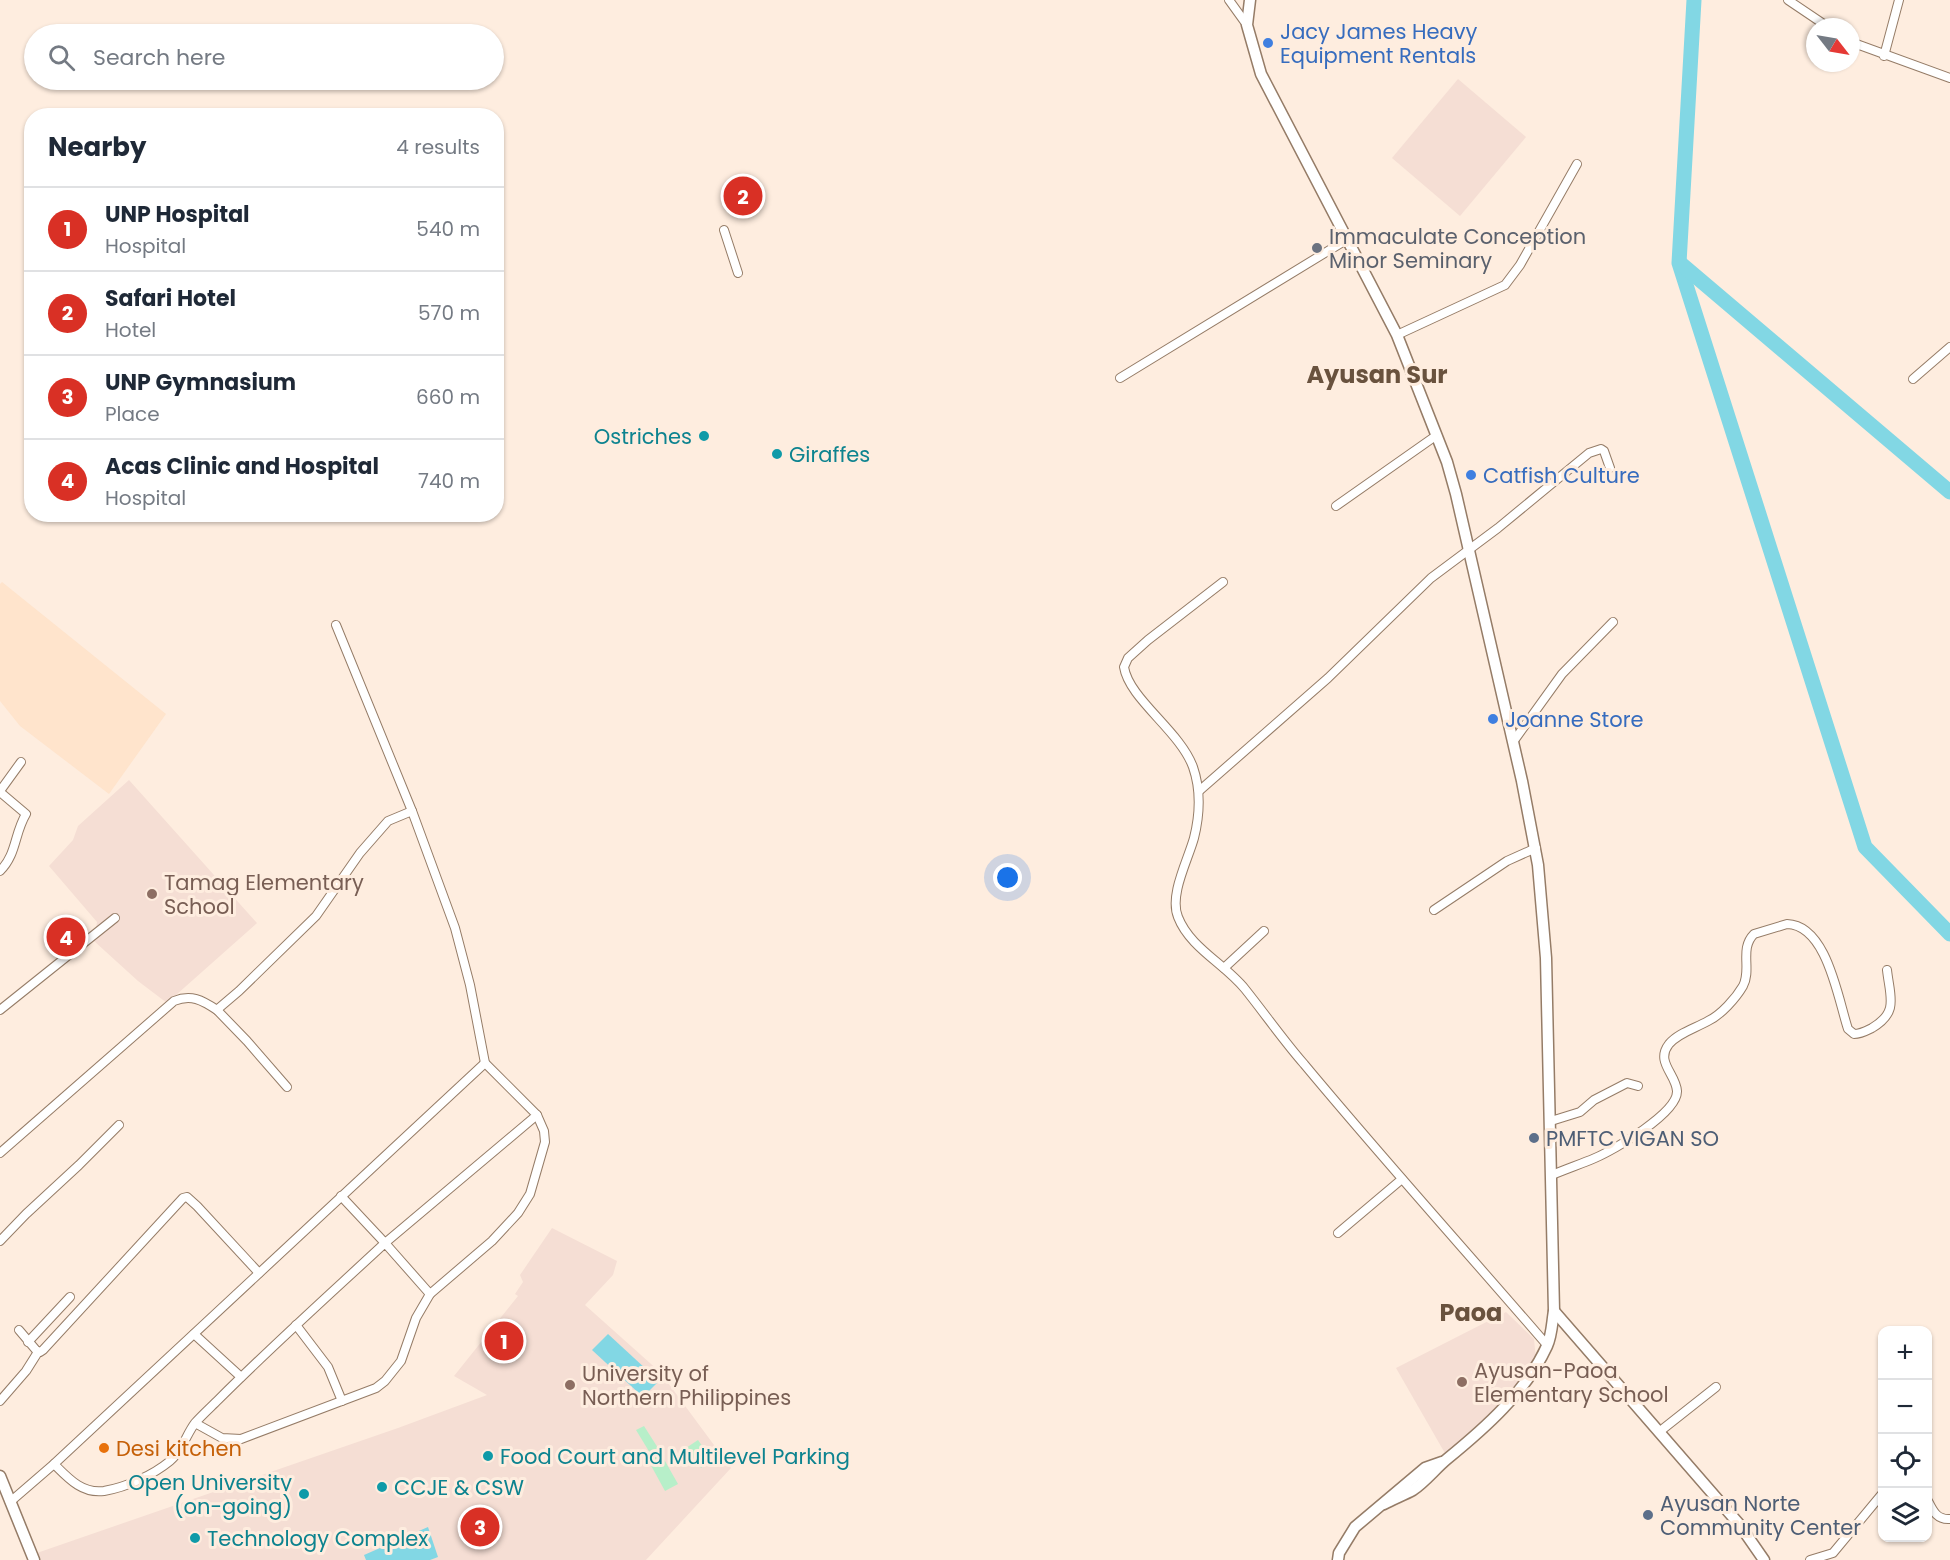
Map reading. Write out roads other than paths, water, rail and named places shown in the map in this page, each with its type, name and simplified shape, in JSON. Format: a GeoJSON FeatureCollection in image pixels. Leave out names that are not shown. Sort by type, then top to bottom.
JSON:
{"type":"FeatureCollection","features":[{"type":"Feature","properties":{"kind":"street"},"geometry":{"type":"LineString","coordinates":[[1229,0],[1247,25],[1261,74],[1397,335],[1437,435],[1451,477],[1536,848],[1546,958],[1554,1311],[1547,1345],[1510,1400],[1473,1439],[1355,1527],[1338,1560]]}},
{"type":"Feature","properties":{"kind":"street"},"geometry":{"type":"LineString","coordinates":[[1247,25],[1250,0]]}},
{"type":"Feature","properties":{"kind":"street"},"geometry":{"type":"LineString","coordinates":[[1788,0],[1815,18]]}},
{"type":"Feature","properties":{"kind":"street"},"geometry":{"type":"LineString","coordinates":[[1884,56],[1899,0]]}},
{"type":"Feature","properties":{"kind":"street"},"geometry":{"type":"LineString","coordinates":[[1860,46],[1950,78]]}},
{"type":"Feature","properties":{"kind":"street"},"geometry":{"type":"LineString","coordinates":[[1397,335],[1504,285],[1520,265],[1577,164]]}},
{"type":"Feature","properties":{"kind":"street"},"geometry":{"type":"LineString","coordinates":[[724,230],[738,273]]}},
{"type":"Feature","properties":{"kind":"street"},"geometry":{"type":"LineString","coordinates":[[1120,378],[1346,240]]}},
{"type":"Feature","properties":{"kind":"street"},"geometry":{"type":"LineString","coordinates":[[1913,379],[1950,347]]}},
{"type":"Feature","properties":{"kind":"street"},"geometry":{"type":"LineString","coordinates":[[1336,506],[1437,435]]}},
{"type":"Feature","properties":{"kind":"street"},"geometry":{"type":"LineString","coordinates":[[1199,791],[1259,741],[1328,678],[1405,601],[1468,549],[1508,521],[1589,453],[1601,449],[1604,451],[1610,468]]}},
{"type":"Feature","properties":{"kind":"street"},"geometry":{"type":"LineString","coordinates":[[1223,582],[1148,640],[1128,658],[1124,667],[1132,687],[1188,754],[1199,791],[1194,836],[1178,890],[1176,912],[1187,933],[1244,987],[1302,1062],[1547,1345]]}},
{"type":"Feature","properties":{"kind":"street"},"geometry":{"type":"LineString","coordinates":[[1513,742],[1562,674],[1613,622]]}},
{"type":"Feature","properties":{"kind":"street"},"geometry":{"type":"LineString","coordinates":[[195,1423],[222,1438],[241,1439],[376,1388],[396,1370],[406,1352],[416,1318],[430,1294],[492,1241],[518,1212],[530,1194],[545,1142],[544,1131],[537,1115],[485,1063],[471,985],[455,928],[412,811],[336,625]]}},
{"type":"Feature","properties":{"kind":"street"},"geometry":{"type":"LineString","coordinates":[[0,871],[10,860],[18,827],[26,814],[0,791],[21,762]]}},
{"type":"Feature","properties":{"kind":"street"},"geometry":{"type":"LineString","coordinates":[[217,1010],[316,915],[360,853],[388,821],[412,811]]}},
{"type":"Feature","properties":{"kind":"street"},"geometry":{"type":"LineString","coordinates":[[1434,910],[1507,861],[1536,848]]}},
{"type":"Feature","properties":{"kind":"street"},"geometry":{"type":"LineString","coordinates":[[0,1010],[115,918]]}},
{"type":"Feature","properties":{"kind":"street"},"geometry":{"type":"LineString","coordinates":[[1552,1175],[1602,1155],[1643,1129],[1672,1106],[1676,1098],[1677,1087],[1665,1064],[1665,1050],[1678,1037],[1716,1016],[1741,989],[1746,974],[1746,947],[1754,934],[1792,924],[1816,941],[1824,953],[1848,1029],[1854,1034],[1860,1034],[1881,1022],[1888,1015],[1891,1006],[1887,970]]}},
{"type":"Feature","properties":{"kind":"street"},"geometry":{"type":"LineString","coordinates":[[1224,968],[1264,931]]}},
{"type":"Feature","properties":{"kind":"street"},"geometry":{"type":"LineString","coordinates":[[0,1153],[174,1001],[183,998],[202,1000],[217,1010],[287,1087]]}},
{"type":"Feature","properties":{"kind":"street"},"geometry":{"type":"LineString","coordinates":[[10,1502],[54,1464],[485,1063]]}},
{"type":"Feature","properties":{"kind":"street"},"geometry":{"type":"LineString","coordinates":[[1551,1121],[1580,1112],[1594,1100],[1628,1083],[1638,1086]]}},
{"type":"Feature","properties":{"kind":"street"},"geometry":{"type":"LineString","coordinates":[[54,1464],[74,1483],[89,1491],[104,1491],[127,1485],[154,1472],[176,1456],[195,1423],[296,1325],[385,1243],[537,1115]]}},
{"type":"Feature","properties":{"kind":"street"},"geometry":{"type":"LineString","coordinates":[[0,1241],[119,1125]]}},
{"type":"Feature","properties":{"kind":"street"},"geometry":{"type":"LineString","coordinates":[[1338,1233],[1402,1179]]}},
{"type":"Feature","properties":{"kind":"street"},"geometry":{"type":"LineString","coordinates":[[341,1196],[430,1294]]}},
{"type":"Feature","properties":{"kind":"street"},"geometry":{"type":"LineString","coordinates":[[0,1401],[26,1371],[38,1352],[46,1347],[183,1198],[187,1197],[197,1206],[259,1273]]}},
{"type":"Feature","properties":{"kind":"street"},"geometry":{"type":"LineString","coordinates":[[28,1342],[70,1298]]}},
{"type":"Feature","properties":{"kind":"street"},"geometry":{"type":"LineString","coordinates":[[1554,1311],[1739,1524],[1764,1560]]}},
{"type":"Feature","properties":{"kind":"street"},"geometry":{"type":"LineString","coordinates":[[296,1325],[328,1367],[342,1401]]}},
{"type":"Feature","properties":{"kind":"street"},"geometry":{"type":"LineString","coordinates":[[19,1330],[38,1352]]}},
{"type":"Feature","properties":{"kind":"street"},"geometry":{"type":"LineString","coordinates":[[194,1334],[241,1377]]}},
{"type":"Feature","properties":{"kind":"street"},"geometry":{"type":"LineString","coordinates":[[1659,1432],[1716,1388]]}},
{"type":"Feature","properties":{"kind":"street"},"geometry":{"type":"LineString","coordinates":[[0,1476],[31,1559]]}},
{"type":"Feature","properties":{"kind":"street"},"geometry":{"type":"LineString","coordinates":[[1810,1560],[1833,1553],[1878,1499]]}},
{"type":"Feature","properties":{"kind":"street"},"geometry":{"type":"LineString","coordinates":[[1932,1508],[1936,1515],[1950,1519]]}},
{"type":"Feature","properties":{"kind":"water"},"geometry":{"type":"Polygon","coordinates":[[[608,1334],[659,1381],[643,1397],[592,1350],[608,1334]]]}},
{"type":"Feature","properties":{"kind":"water"},"geometry":{"type":"Polygon","coordinates":[[[428,1527],[438,1557],[430,1560],[366,1560],[364,1555],[428,1527]]]}},
{"type":"Feature","properties":{"kind":"waterway"},"geometry":{"type":"LineString","coordinates":[[1694,0],[1679,263],[1865,847],[1950,934]]}},
{"type":"Feature","properties":{"kind":"waterway"},"geometry":{"type":"LineString","coordinates":[[1680,263],[1950,492]]}},
{"type":"Feature","properties":{"kind":"place","name":"Jacy James Heavy Equipment Rentals"},"geometry":{"type":"Point","coordinates":[1268,43]}},
{"type":"Feature","properties":{"kind":"place","name":"Safari Hotel"},"geometry":{"type":"Point","coordinates":[743,196]}},
{"type":"Feature","properties":{"kind":"place","name":"Immaculate Conception Minor Seminary"},"geometry":{"type":"Point","coordinates":[1317,248]}},
{"type":"Feature","properties":{"kind":"place","name":"Ostriches"},"geometry":{"type":"Point","coordinates":[704,436]}},
{"type":"Feature","properties":{"kind":"place","name":"Giraffes"},"geometry":{"type":"Point","coordinates":[777,454]}},
{"type":"Feature","properties":{"kind":"place","name":"Catfish Culture"},"geometry":{"type":"Point","coordinates":[1471,475]}},
{"type":"Feature","properties":{"kind":"place","name":"Joanne Store"},"geometry":{"type":"Point","coordinates":[1493,719]}},
{"type":"Feature","properties":{"kind":"place","name":"Tamag Elementary School"},"geometry":{"type":"Point","coordinates":[152,894]}},
{"type":"Feature","properties":{"kind":"place","name":"Acas Clinic and Hospital"},"geometry":{"type":"Point","coordinates":[66,937]}},
{"type":"Feature","properties":{"kind":"place","name":"PMFTC VIGAN SO"},"geometry":{"type":"Point","coordinates":[1534,1138]}},
{"type":"Feature","properties":{"kind":"place","name":"UNP Hospital"},"geometry":{"type":"Point","coordinates":[504,1341]}},
{"type":"Feature","properties":{"kind":"place","name":"Ayusan-Paoa Elementary School"},"geometry":{"type":"Point","coordinates":[1462,1382]}},
{"type":"Feature","properties":{"kind":"place","name":"University of Northern Philippines"},"geometry":{"type":"Point","coordinates":[570,1385]}},
{"type":"Feature","properties":{"kind":"place","name":"Desi kitchen"},"geometry":{"type":"Point","coordinates":[104,1448]}},
{"type":"Feature","properties":{"kind":"place","name":"Food Court and Multilevel Parking"},"geometry":{"type":"Point","coordinates":[488,1456]}},
{"type":"Feature","properties":{"kind":"place","name":"CCJE & CSW"},"geometry":{"type":"Point","coordinates":[382,1487]}},
{"type":"Feature","properties":{"kind":"place","name":"Open University (on-going)"},"geometry":{"type":"Point","coordinates":[304,1494]}},
{"type":"Feature","properties":{"kind":"place","name":"Ayusan Norte Community Center"},"geometry":{"type":"Point","coordinates":[1648,1515]}},
{"type":"Feature","properties":{"kind":"place","name":"UNP Gymnasium"},"geometry":{"type":"Point","coordinates":[480,1527]}},
{"type":"Feature","properties":{"kind":"place","name":"Technology Complex"},"geometry":{"type":"Point","coordinates":[195,1538]}},
{"type":"Feature","properties":{"kind":"district","name":"Ayusan Sur"},"geometry":{"type":"Point","coordinates":[1377,374]}},
{"type":"Feature","properties":{"kind":"district","name":"Paoa"},"geometry":{"type":"Point","coordinates":[1471,1312]}}]}
